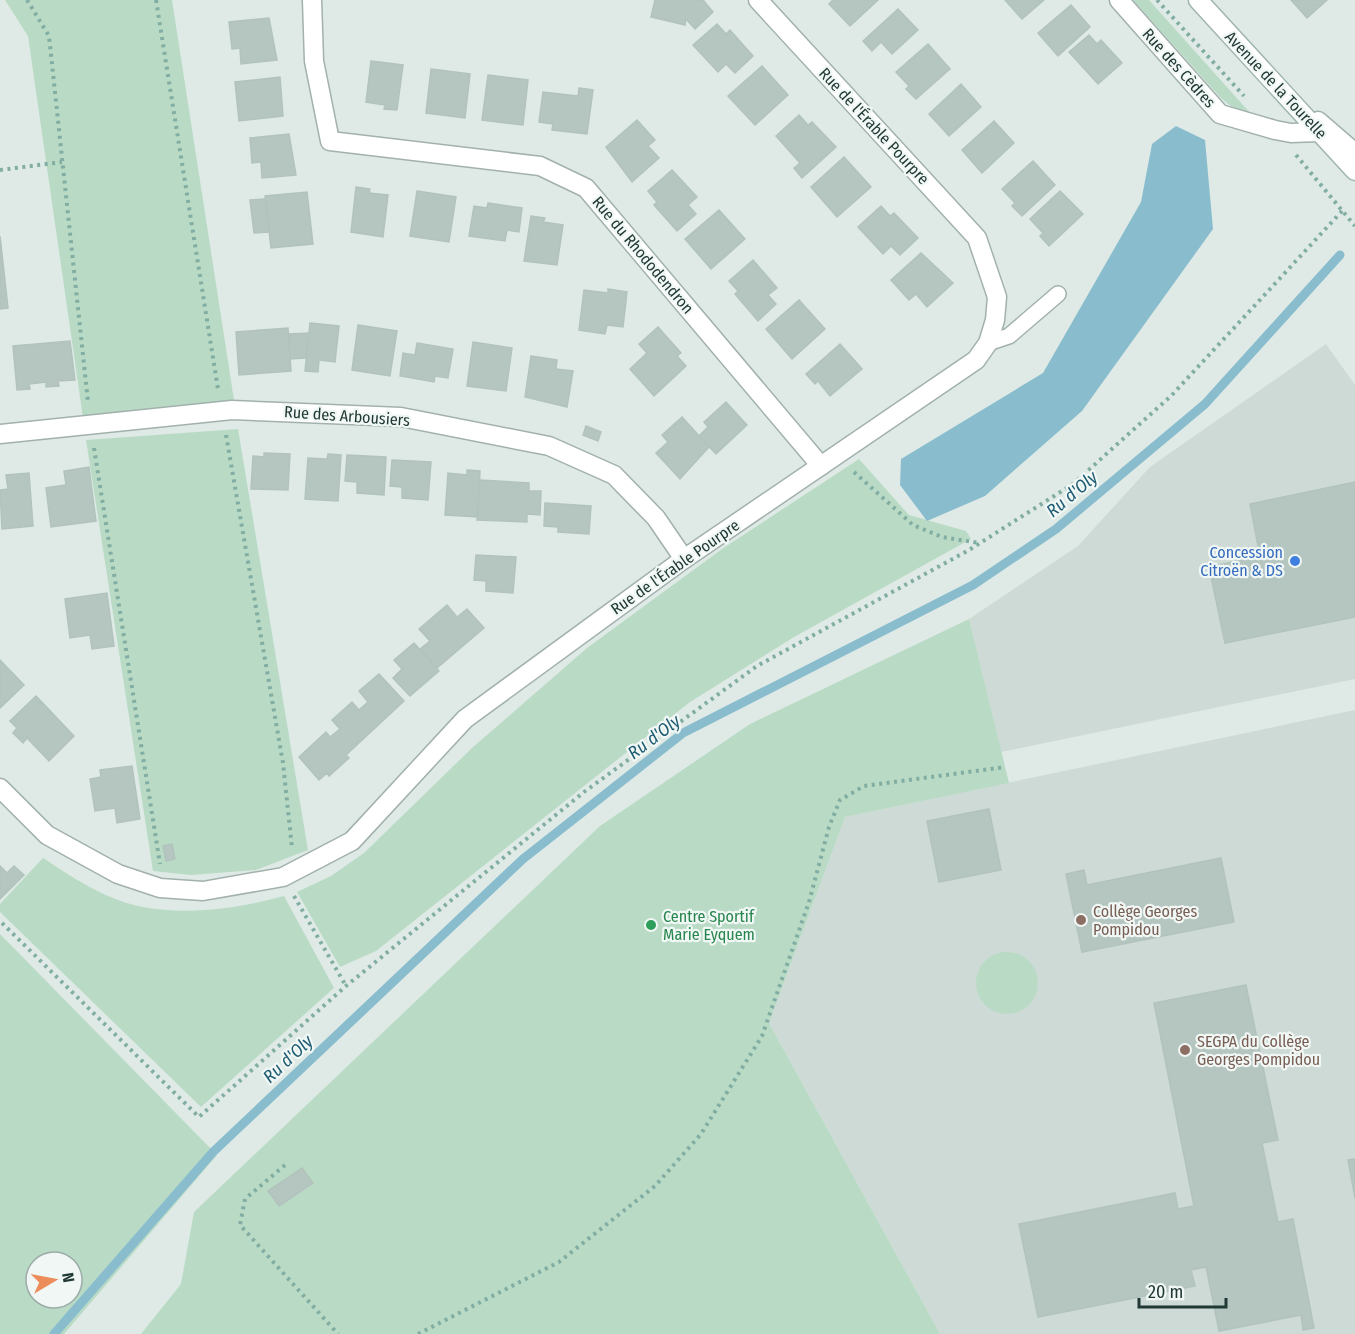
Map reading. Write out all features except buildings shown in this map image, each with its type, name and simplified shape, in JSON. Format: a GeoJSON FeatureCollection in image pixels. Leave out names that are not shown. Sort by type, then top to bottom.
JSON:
{"type":"FeatureCollection","features":[{"type":"Feature","properties":{"kind":"street","name":"Rue du Rhododendron"},"geometry":{"type":"LineString","coordinates":[[312,0],[314,61],[330,141],[540,166],[586,188],[828,461]]}},
{"type":"Feature","properties":{"kind":"street","name":"Rue de l'Érable Pourpre"},"geometry":{"type":"LineString","coordinates":[[0,788],[47,835],[118,874],[160,888],[203,891],[284,877],[352,841],[465,719],[684,559],[976,360],[987,342],[995,320],[997,297],[977,238],[758,0]]}},
{"type":"Feature","properties":{"kind":"street","name":"Rue des Cèdres"},"geometry":{"type":"LineString","coordinates":[[1119,0],[1220,114],[1275,130],[1319,132]]}},
{"type":"Feature","properties":{"kind":"street","name":"Avenue de la Tourelle"},"geometry":{"type":"LineString","coordinates":[[1197,0],[1355,171]]}},
{"type":"Feature","properties":{"kind":"street"},"geometry":{"type":"LineString","coordinates":[[1277,86],[1355,153]]}},
{"type":"Feature","properties":{"kind":"street","name":"Rue des Arbousiers"},"geometry":{"type":"LineString","coordinates":[[0,434],[222,411],[401,417],[549,446],[615,475],[656,518],[684,559]]}},
{"type":"Feature","properties":{"kind":"lane"},"geometry":{"type":"LineString","coordinates":[[987,342],[1009,336],[1058,294]]}},
{"type":"Feature","properties":{"kind":"path"},"geometry":{"type":"LineString","coordinates":[[27,0],[49,36],[89,411]]}},
{"type":"Feature","properties":{"kind":"path"},"geometry":{"type":"LineString","coordinates":[[156,0],[222,411],[282,763],[293,851],[284,877],[346,986]]}},
{"type":"Feature","properties":{"kind":"path"},"geometry":{"type":"LineString","coordinates":[[0,170],[63,162]]}},
{"type":"Feature","properties":{"kind":"path"},"geometry":{"type":"LineString","coordinates":[[2,923],[199,1117],[346,986],[584,792],[757,666],[980,543],[1073,484],[1172,395],[1343,210]]}},
{"type":"Feature","properties":{"kind":"path"},"geometry":{"type":"LineString","coordinates":[[93,441],[160,866]]}},
{"type":"Feature","properties":{"kind":"path"},"geometry":{"type":"LineString","coordinates":[[828,461],[913,525],[942,537],[980,543]]}},
{"type":"Feature","properties":{"kind":"path"},"geometry":{"type":"LineString","coordinates":[[418,1334],[559,1262],[655,1186],[701,1134],[762,1036],[809,902],[829,827],[840,800],[864,786],[1005,767]]}},
{"type":"Feature","properties":{"kind":"path"},"geometry":{"type":"LineString","coordinates":[[285,1165],[245,1200],[240,1225],[338,1334]]}},
{"type":"Feature","properties":{"kind":"shaded area"},"geometry":{"type":"Polygon","coordinates":[[[1326,344],[1355,385],[1355,679],[1001,752],[969,619],[1078,546],[1150,467],[1326,344]]]}},
{"type":"Feature","properties":{"kind":"shaded area","name":"Collège Georges Pompidou"},"geometry":{"type":"Polygon","coordinates":[[[1355,710],[1355,1334],[940,1334],[769,1023],[845,817],[1355,710]]]}},
{"type":"Feature","properties":{"kind":"green space"},"geometry":{"type":"Polygon","coordinates":[[[5,0],[172,0],[234,400],[83,418],[28,36],[5,0]]]}},
{"type":"Feature","properties":{"kind":"green space"},"geometry":{"type":"Polygon","coordinates":[[[1133,0],[1149,0],[1251,114],[1232,107],[1221,98],[1133,0]]]}},
{"type":"Feature","properties":{"kind":"green space"},"geometry":{"type":"Polygon","coordinates":[[[238,429],[308,850],[256,870],[191,875],[153,871],[86,440],[238,429]]]}},
{"type":"Feature","properties":{"kind":"green space"},"geometry":{"type":"Polygon","coordinates":[[[859,459],[909,515],[966,531],[971,539],[794,637],[690,702],[376,951],[340,967],[297,892],[331,876],[364,853],[472,748],[587,648],[722,549],[859,459]]]}},
{"type":"Feature","properties":{"kind":"green space","name":"Centre Sportif Marie Eyquem"},"geometry":{"type":"Polygon","coordinates":[[[969,619],[1009,783],[845,817],[769,1023],[940,1334],[141,1334],[181,1284],[194,1212],[600,826],[750,724],[969,619]]]}},
{"type":"Feature","properties":{"kind":"green space"},"geometry":{"type":"Polygon","coordinates":[[[43,858],[112,898],[156,909],[211,910],[284,896],[334,988],[201,1107],[0,912],[0,904],[43,858]]]}},
{"type":"Feature","properties":{"kind":"green space"},"geometry":{"type":"Polygon","coordinates":[[[0,934],[217,1155],[64,1334],[0,1334],[0,934]]]}},
{"type":"Feature","properties":{"kind":"green space"},"geometry":{"type":"Polygon","coordinates":[[[1007,952],[1024,957],[1029,961],[1033,966],[1038,983],[1033,1000],[1029,1005],[1024,1009],[1007,1014],[990,1009],[985,1005],[981,1000],[976,983],[981,966],[985,961],[990,957],[1007,952]]]}},
{"type":"Feature","properties":{"kind":"water"},"geometry":{"type":"Polygon","coordinates":[[[1176,126],[1205,140],[1213,229],[1082,411],[985,496],[927,521],[900,485],[901,459],[1043,373],[1141,202],[1152,144],[1176,126]]]}},
{"type":"Feature","properties":{"kind":"waterway","name":"Ru d'Oly"},"geometry":{"type":"LineString","coordinates":[[54,1334],[213,1152],[523,859],[683,733],[973,585],[1056,529],[1205,404],[1340,255]]}},
{"type":"Feature","properties":{"kind":"place","name":"Concession Citroën & DS"},"geometry":{"type":"Point","coordinates":[1295,561]}},
{"type":"Feature","properties":{"kind":"place","name":"Collège Georges Pompidou"},"geometry":{"type":"Point","coordinates":[1081,920]}},
{"type":"Feature","properties":{"kind":"place","name":"Centre Sportif Marie Eyquem"},"geometry":{"type":"Point","coordinates":[651,925]}},
{"type":"Feature","properties":{"kind":"place","name":"SEGPA du Collège Georges Pompidou"},"geometry":{"type":"Point","coordinates":[1185,1050]}}]}
